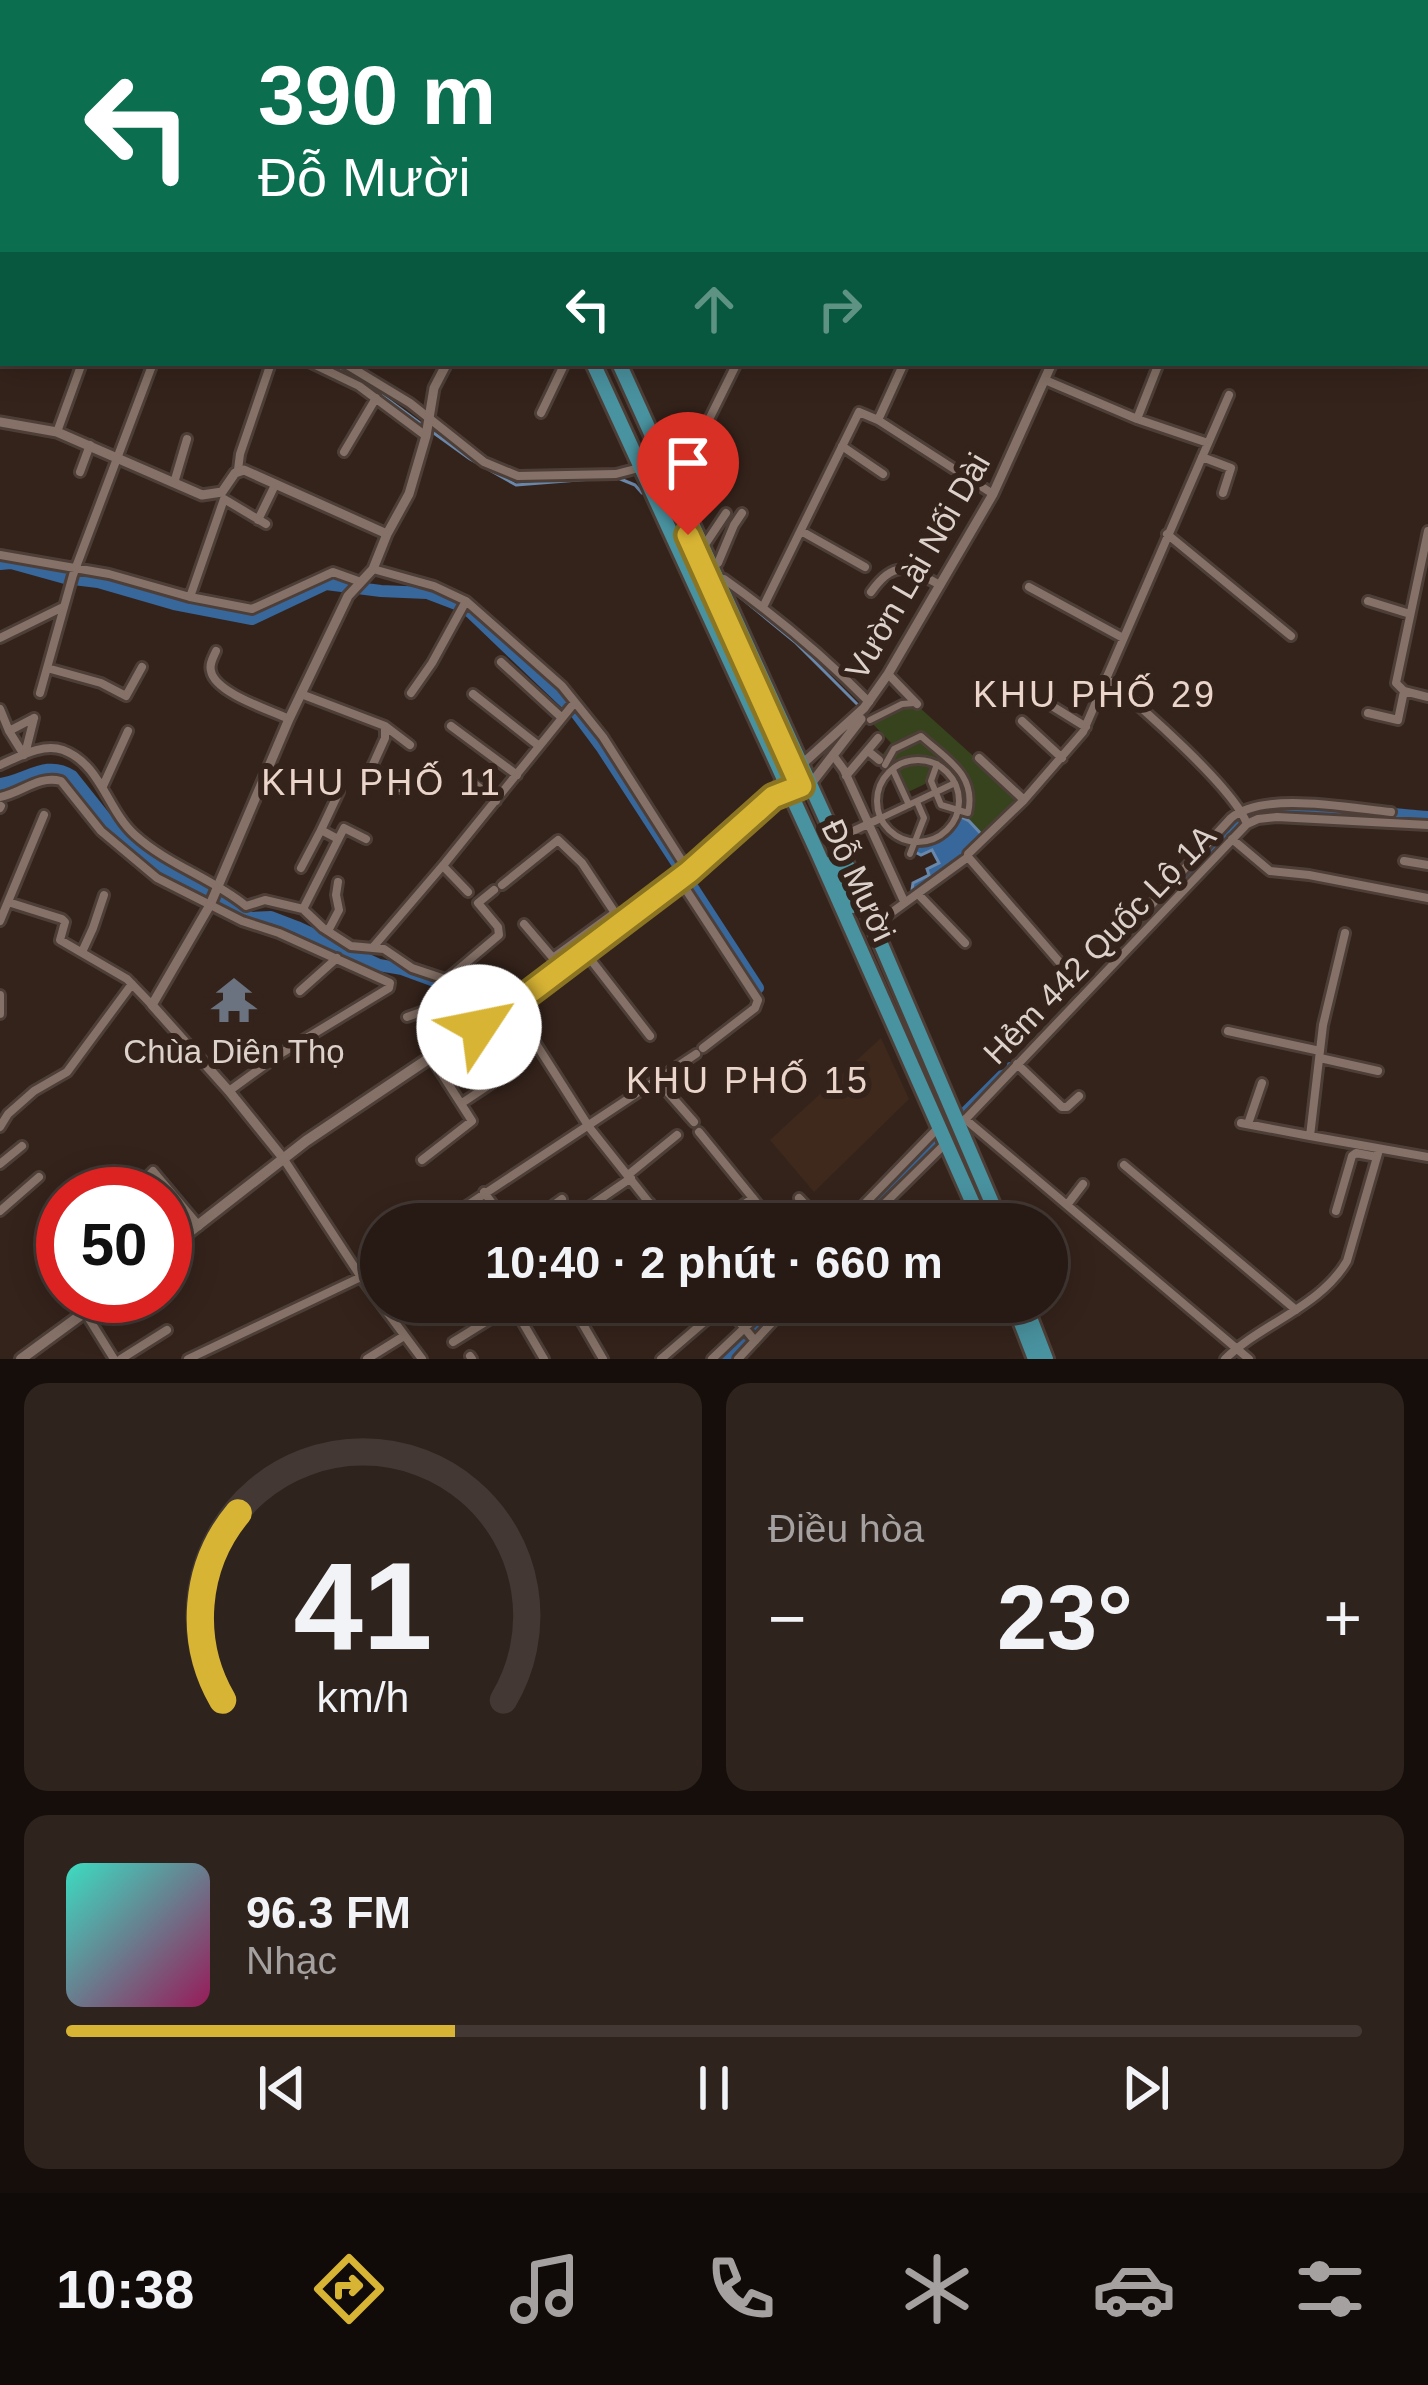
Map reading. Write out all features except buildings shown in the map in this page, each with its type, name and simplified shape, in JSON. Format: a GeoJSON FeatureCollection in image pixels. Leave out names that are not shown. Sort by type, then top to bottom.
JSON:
{"type":"FeatureCollection","features":[{"type":"Feature","properties":{"kind":"highway","name":"Đỗ Mười"},"geometry":{"type":"LineString","coordinates":[[590,366],[986,1203]]}},
{"type":"Feature","properties":{"kind":"highway","name":"Đỗ Mười"},"geometry":{"type":"LineString","coordinates":[[619,366],[790,784],[949,1132],[968,1203]]}},
{"type":"Feature","properties":{"kind":"highway","name":"Đỗ Mười"},"geometry":{"type":"LineString","coordinates":[[673,491],[714,573],[790,784],[834,840],[873,926],[974,1203]]}},
{"type":"Feature","properties":{"kind":"highway"},"geometry":{"type":"LineString","coordinates":[[1017,1323],[1031,1359]]}},
{"type":"Feature","properties":{"kind":"highway"},"geometry":{"type":"LineString","coordinates":[[1036,1323],[1050,1359]]}},
{"type":"Feature","properties":{"kind":"main road"},"geometry":{"type":"LineString","coordinates":[[192,1231],[284,1158],[512,1006],[618,917],[684,876],[790,784]]}},
{"type":"Feature","properties":{"kind":"main road"},"geometry":{"type":"LineString","coordinates":[[21,1359],[73,1323]]}},
{"type":"Feature","properties":{"kind":"street"},"geometry":{"type":"LineString","coordinates":[[57,432],[81,366]]}},
{"type":"Feature","properties":{"kind":"street"},"geometry":{"type":"LineString","coordinates":[[40,693],[73,577],[152,366]]}},
{"type":"Feature","properties":{"kind":"street"},"geometry":{"type":"LineString","coordinates":[[190,597],[223,496],[238,470],[270,366]]}},
{"type":"Feature","properties":{"kind":"street"},"geometry":{"type":"LineString","coordinates":[[317,366],[484,462],[518,476],[616,474],[637,468]]}},
{"type":"Feature","properties":{"kind":"street"},"geometry":{"type":"LineString","coordinates":[[349,366],[410,403],[427,428]]}},
{"type":"Feature","properties":{"kind":"street"},"geometry":{"type":"LineString","coordinates":[[152,1005],[215,896],[289,718],[357,586],[373,569],[409,494],[434,388],[445,366]]}},
{"type":"Feature","properties":{"kind":"street"},"geometry":{"type":"LineString","coordinates":[[541,413],[564,366]]}},
{"type":"Feature","properties":{"kind":"street"},"geometry":{"type":"LineString","coordinates":[[673,491],[735,366]]}},
{"type":"Feature","properties":{"kind":"street"},"geometry":{"type":"LineString","coordinates":[[878,420],[903,366]]}},
{"type":"Feature","properties":{"kind":"street","name":"Vườn Lài Nối Dài"},"geometry":{"type":"LineString","coordinates":[[790,784],[866,705],[888,674],[993,494],[1051,366]]}},
{"type":"Feature","properties":{"kind":"street"},"geometry":{"type":"LineString","coordinates":[[1137,419],[1158,366]]}},
{"type":"Feature","properties":{"kind":"street"},"geometry":{"type":"LineString","coordinates":[[1045,380],[1208,443]]}},
{"type":"Feature","properties":{"kind":"street"},"geometry":{"type":"LineString","coordinates":[[873,926],[968,857],[1062,758],[1085,727],[1229,395]]}},
{"type":"Feature","properties":{"kind":"street"},"geometry":{"type":"LineString","coordinates":[[344,452],[376,398]]}},
{"type":"Feature","properties":{"kind":"street"},"geometry":{"type":"LineString","coordinates":[[763,607],[859,412],[993,494]]}},
{"type":"Feature","properties":{"kind":"street"},"geometry":{"type":"LineString","coordinates":[[0,422],[57,432],[202,495],[223,496],[262,522],[275,484]]}},
{"type":"Feature","properties":{"kind":"street"},"geometry":{"type":"LineString","coordinates":[[174,484],[188,439]]}},
{"type":"Feature","properties":{"kind":"street"},"geometry":{"type":"LineString","coordinates":[[80,472],[90,445]]}},
{"type":"Feature","properties":{"kind":"street"},"geometry":{"type":"LineString","coordinates":[[842,446],[883,474]]}},
{"type":"Feature","properties":{"kind":"street"},"geometry":{"type":"LineString","coordinates":[[1202,457],[1231,467],[1223,493]]}},
{"type":"Feature","properties":{"kind":"street"},"geometry":{"type":"LineString","coordinates":[[238,470],[387,534]]}},
{"type":"Feature","properties":{"kind":"street"},"geometry":{"type":"LineString","coordinates":[[703,548],[726,512]]}},
{"type":"Feature","properties":{"kind":"street"},"geometry":{"type":"LineString","coordinates":[[742,512],[714,573],[824,657],[866,705],[833,755],[790,784]]}},
{"type":"Feature","properties":{"kind":"street"},"geometry":{"type":"LineString","coordinates":[[801,531],[866,567]]}},
{"type":"Feature","properties":{"kind":"street"},"geometry":{"type":"LineString","coordinates":[[1428,531],[1396,683],[1404,691],[1428,697]]}},
{"type":"Feature","properties":{"kind":"street"},"geometry":{"type":"LineString","coordinates":[[1167,534],[1291,636]]}},
{"type":"Feature","properties":{"kind":"street"},"geometry":{"type":"LineString","coordinates":[[0,555],[73,577],[109,574],[252,609],[333,572],[357,586]]}},
{"type":"Feature","properties":{"kind":"street"},"geometry":{"type":"LineString","coordinates":[[871,592],[895,569],[905,568],[940,585]]}},
{"type":"Feature","properties":{"kind":"street"},"geometry":{"type":"LineString","coordinates":[[373,569],[434,586],[562,686],[568,709]]}},
{"type":"Feature","properties":{"kind":"street"},"geometry":{"type":"LineString","coordinates":[[1029,587],[1123,638]]}},
{"type":"Feature","properties":{"kind":"street"},"geometry":{"type":"LineString","coordinates":[[1368,601],[1410,614]]}},
{"type":"Feature","properties":{"kind":"street"},"geometry":{"type":"LineString","coordinates":[[0,638],[64,606]]}},
{"type":"Feature","properties":{"kind":"street"},"geometry":{"type":"LineString","coordinates":[[411,694],[463,607]]}},
{"type":"Feature","properties":{"kind":"street"},"geometry":{"type":"LineString","coordinates":[[217,651],[211,672],[222,686],[289,718]]}},
{"type":"Feature","properties":{"kind":"street"},"geometry":{"type":"LineString","coordinates":[[469,1203],[589,1127],[758,1004],[603,737],[501,662]]}},
{"type":"Feature","properties":{"kind":"street"},"geometry":{"type":"LineString","coordinates":[[47,668],[101,683],[126,696],[142,667]]}},
{"type":"Feature","properties":{"kind":"street"},"geometry":{"type":"LineString","coordinates":[[888,674],[917,704]]}},
{"type":"Feature","properties":{"kind":"street"},"geometry":{"type":"LineString","coordinates":[[1106,678],[1180,746],[1245,818]]}},
{"type":"Feature","properties":{"kind":"street"},"geometry":{"type":"LineString","coordinates":[[1368,713],[1398,720],[1404,691]]}},
{"type":"Feature","properties":{"kind":"street"},"geometry":{"type":"LineString","coordinates":[[301,694],[385,726],[410,745]]}},
{"type":"Feature","properties":{"kind":"street"},"geometry":{"type":"LineString","coordinates":[[472,694],[539,746]]}},
{"type":"Feature","properties":{"kind":"street"},"geometry":{"type":"LineString","coordinates":[[870,720],[902,704],[917,704]]}},
{"type":"Feature","properties":{"kind":"street"},"geometry":{"type":"LineString","coordinates":[[1052,706],[1085,727]]}},
{"type":"Feature","properties":{"kind":"street"},"geometry":{"type":"LineString","coordinates":[[0,709],[24,755]]}},
{"type":"Feature","properties":{"kind":"street"},"geometry":{"type":"LineString","coordinates":[[374,946],[568,709]]}},
{"type":"Feature","properties":{"kind":"street"},"geometry":{"type":"LineString","coordinates":[[9,731],[34,718],[24,755]]}},
{"type":"Feature","properties":{"kind":"street"},"geometry":{"type":"LineString","coordinates":[[1022,721],[1062,758]]}},
{"type":"Feature","properties":{"kind":"street"},"geometry":{"type":"LineString","coordinates":[[385,726],[372,768],[399,788]]}},
{"type":"Feature","properties":{"kind":"street"},"geometry":{"type":"LineString","coordinates":[[451,726],[518,775]]}},
{"type":"Feature","properties":{"kind":"street"},"geometry":{"type":"LineString","coordinates":[[102,787],[128,731]]}},
{"type":"Feature","properties":{"kind":"street"},"geometry":{"type":"LineString","coordinates":[[886,765],[913,760],[937,764],[956,783],[958,811],[944,833],[915,842],[893,833],[881,818],[878,790],[886,765],[894,749],[921,736],[966,778],[968,814],[958,811],[941,805],[931,782],[937,764]]}},
{"type":"Feature","properties":{"kind":"street"},"geometry":{"type":"LineString","coordinates":[[846,776],[878,738]]}},
{"type":"Feature","properties":{"kind":"street"},"geometry":{"type":"LineString","coordinates":[[0,765],[40,749],[63,750],[91,770],[112,808],[136,836],[242,921],[337,958],[391,986],[229,1091]]}},
{"type":"Feature","properties":{"kind":"street"},"geometry":{"type":"LineString","coordinates":[[868,751],[886,765],[924,818],[910,854]]}},
{"type":"Feature","properties":{"kind":"street"},"geometry":{"type":"LineString","coordinates":[[833,755],[896,875],[903,899]]}},
{"type":"Feature","properties":{"kind":"street"},"geometry":{"type":"LineString","coordinates":[[979,758],[1024,800]]}},
{"type":"Feature","properties":{"kind":"street"},"geometry":{"type":"LineString","coordinates":[[467,778],[496,801]]}},
{"type":"Feature","properties":{"kind":"street"},"geometry":{"type":"LineString","coordinates":[[0,797],[41,780],[61,781],[101,831],[172,887],[246,906],[265,900],[303,909],[351,946],[384,949],[412,968],[512,1006],[589,1127],[650,1203]]}},
{"type":"Feature","properties":{"kind":"street"},"geometry":{"type":"LineString","coordinates":[[834,840],[956,783]]}},
{"type":"Feature","properties":{"kind":"street"},"geometry":{"type":"LineString","coordinates":[[301,868],[339,791]]}},
{"type":"Feature","properties":{"kind":"street"},"geometry":{"type":"LineString","coordinates":[[1121,938],[1231,818],[1245,818],[1278,802],[1390,812]]}},
{"type":"Feature","properties":{"kind":"street"},"geometry":{"type":"LineString","coordinates":[[0,921],[44,814]]}},
{"type":"Feature","properties":{"kind":"street","name":"Hẻm 442 Quốc Lộ 1A"},"geometry":{"type":"LineString","coordinates":[[949,1132],[1232,838],[1245,818],[1428,826]]}},
{"type":"Feature","properties":{"kind":"street"},"geometry":{"type":"LineString","coordinates":[[303,909],[344,828],[366,839]]}},
{"type":"Feature","properties":{"kind":"street"},"geometry":{"type":"LineString","coordinates":[[321,830],[338,839]]}},
{"type":"Feature","properties":{"kind":"street"},"geometry":{"type":"LineString","coordinates":[[1232,838],[1270,871],[1428,898]]}},
{"type":"Feature","properties":{"kind":"street"},"geometry":{"type":"LineString","coordinates":[[447,979],[499,935],[478,903],[558,840],[582,863],[618,917],[553,958],[524,924]]}},
{"type":"Feature","properties":{"kind":"street"},"geometry":{"type":"LineString","coordinates":[[968,857],[1075,980]]}},
{"type":"Feature","properties":{"kind":"street"},"geometry":{"type":"LineString","coordinates":[[1404,861],[1428,865]]}},
{"type":"Feature","properties":{"kind":"street"},"geometry":{"type":"LineString","coordinates":[[443,866],[468,892]]}},
{"type":"Feature","properties":{"kind":"street"},"geometry":{"type":"LineString","coordinates":[[0,882],[14,887]]}},
{"type":"Feature","properties":{"kind":"street"},"geometry":{"type":"LineString","coordinates":[[328,931],[339,910],[338,882]]}},
{"type":"Feature","properties":{"kind":"street"},"geometry":{"type":"LineString","coordinates":[[82,952],[104,895]]}},
{"type":"Feature","properties":{"kind":"street"},"geometry":{"type":"LineString","coordinates":[[919,895],[965,943]]}},
{"type":"Feature","properties":{"kind":"street"},"geometry":{"type":"LineString","coordinates":[[8,902],[62,919],[60,940],[132,984],[152,1005],[284,1158],[360,1275]]}},
{"type":"Feature","properties":{"kind":"street"},"geometry":{"type":"LineString","coordinates":[[1310,1136],[1323,1025],[1345,933]]}},
{"type":"Feature","properties":{"kind":"street"},"geometry":{"type":"LineString","coordinates":[[584,950],[650,1036]]}},
{"type":"Feature","properties":{"kind":"street"},"geometry":{"type":"LineString","coordinates":[[300,991],[337,958]]}},
{"type":"Feature","properties":{"kind":"street"},"geometry":{"type":"LineString","coordinates":[[1,1125],[34,1091],[67,1072],[132,984]]}},
{"type":"Feature","properties":{"kind":"street"},"geometry":{"type":"LineString","coordinates":[[0,995],[0,1014]]}},
{"type":"Feature","properties":{"kind":"street"},"geometry":{"type":"LineString","coordinates":[[407,1017],[421,1012],[446,1047]]}},
{"type":"Feature","properties":{"kind":"street"},"geometry":{"type":"LineString","coordinates":[[1228,1031],[1378,1071]]}},
{"type":"Feature","properties":{"kind":"street"},"geometry":{"type":"LineString","coordinates":[[422,1160],[472,1118],[431,1057]]}},
{"type":"Feature","properties":{"kind":"street"},"geometry":{"type":"LineString","coordinates":[[1017,1064],[1062,1107],[1079,1096]]}},
{"type":"Feature","properties":{"kind":"street"},"geometry":{"type":"LineString","coordinates":[[462,1102],[512,1069]]}},
{"type":"Feature","properties":{"kind":"street"},"geometry":{"type":"LineString","coordinates":[[657,1080],[694,1122]]}},
{"type":"Feature","properties":{"kind":"street"},"geometry":{"type":"LineString","coordinates":[[1262,1083],[1244,1123],[1378,1153]]}},
{"type":"Feature","properties":{"kind":"street"},"geometry":{"type":"LineString","coordinates":[[699,1132],[757,1203]]}},
{"type":"Feature","properties":{"kind":"street"},"geometry":{"type":"LineString","coordinates":[[949,1132],[1064,1203]]}},
{"type":"Feature","properties":{"kind":"street"},"geometry":{"type":"LineString","coordinates":[[869,1203],[949,1132]]}},
{"type":"Feature","properties":{"kind":"street"},"geometry":{"type":"LineString","coordinates":[[883,1203],[949,1132]]}},
{"type":"Feature","properties":{"kind":"street"},"geometry":{"type":"LineString","coordinates":[[593,1203],[677,1135]]}},
{"type":"Feature","properties":{"kind":"street"},"geometry":{"type":"LineString","coordinates":[[0,1163],[22,1146]]}},
{"type":"Feature","properties":{"kind":"street"},"geometry":{"type":"LineString","coordinates":[[1336,1211],[1356,1153],[1428,1157]]}},
{"type":"Feature","properties":{"kind":"street"},"geometry":{"type":"LineString","coordinates":[[1225,1359],[1340,1274],[1378,1153]]}},
{"type":"Feature","properties":{"kind":"street"},"geometry":{"type":"LineString","coordinates":[[1124,1165],[1295,1310]]}},
{"type":"Feature","properties":{"kind":"street"},"geometry":{"type":"LineString","coordinates":[[0,1211],[36,1180]]}},
{"type":"Feature","properties":{"kind":"street"},"geometry":{"type":"LineString","coordinates":[[1068,1204],[1083,1184]]}},
{"type":"Feature","properties":{"kind":"street"},"geometry":{"type":"LineString","coordinates":[[484,1192],[492,1203]]}},
{"type":"Feature","properties":{"kind":"street"},"geometry":{"type":"LineString","coordinates":[[746,1203],[753,1198]]}},
{"type":"Feature","properties":{"kind":"street"},"geometry":{"type":"LineString","coordinates":[[799,1198],[804,1203]]}},
{"type":"Feature","properties":{"kind":"street"},"geometry":{"type":"LineString","coordinates":[[556,1203],[562,1199]]}},
{"type":"Feature","properties":{"kind":"street"},"geometry":{"type":"LineString","coordinates":[[1068,1206],[1249,1359]]}},
{"type":"Feature","properties":{"kind":"street"},"geometry":{"type":"LineString","coordinates":[[192,1218],[199,1226]]}},
{"type":"Feature","properties":{"kind":"street"},"geometry":{"type":"LineString","coordinates":[[188,1359],[360,1277]]}},
{"type":"Feature","properties":{"kind":"street"},"geometry":{"type":"LineString","coordinates":[[92,1323],[118,1359],[167,1330]]}},
{"type":"Feature","properties":{"kind":"street"},"geometry":{"type":"LineString","coordinates":[[395,1323],[422,1359]]}},
{"type":"Feature","properties":{"kind":"street"},"geometry":{"type":"LineString","coordinates":[[453,1342],[481,1323]]}},
{"type":"Feature","properties":{"kind":"street"},"geometry":{"type":"LineString","coordinates":[[526,1323],[544,1359]]}},
{"type":"Feature","properties":{"kind":"street"},"geometry":{"type":"LineString","coordinates":[[582,1323],[603,1359]]}},
{"type":"Feature","properties":{"kind":"street"},"geometry":{"type":"LineString","coordinates":[[661,1359],[702,1323]]}},
{"type":"Feature","properties":{"kind":"street"},"geometry":{"type":"LineString","coordinates":[[741,1323],[750,1334]]}},
{"type":"Feature","properties":{"kind":"street"},"geometry":{"type":"LineString","coordinates":[[738,1359],[758,1323]]}},
{"type":"Feature","properties":{"kind":"street"},"geometry":{"type":"LineString","coordinates":[[712,1359],[764,1323]]}},
{"type":"Feature","properties":{"kind":"street"},"geometry":{"type":"LineString","coordinates":[[367,1359],[404,1336]]}},
{"type":"Feature","properties":{"kind":"shaded area"},"geometry":{"type":"Polygon","coordinates":[[[881,1038],[909,1099],[814,1192],[770,1140],[881,1038]]]}},
{"type":"Feature","properties":{"kind":"green space"},"geometry":{"type":"Polygon","coordinates":[[[907,704],[919,707],[1022,800],[984,837],[962,817],[963,802],[969,805],[966,778],[949,760],[947,766],[938,760],[925,784],[906,793],[880,758],[891,743],[871,722],[907,704]]]}},
{"type":"Feature","properties":{"kind":"water"},"geometry":{"type":"Polygon","coordinates":[[[957,815],[984,837],[963,859],[911,897],[913,883],[939,863],[932,850],[921,855],[915,852],[919,842],[941,834],[957,815]]]}},
{"type":"Feature","properties":{"kind":"waterway"},"geometry":{"type":"LineString","coordinates":[[333,366],[424,426]]}},
{"type":"Feature","properties":{"kind":"waterway"},"geometry":{"type":"LineString","coordinates":[[431,431],[516,485],[604,478]]}},
{"type":"Feature","properties":{"kind":"waterway"},"geometry":{"type":"LineString","coordinates":[[613,476],[642,493]]}},
{"type":"Feature","properties":{"kind":"waterway"},"geometry":{"type":"LineString","coordinates":[[0,564],[252,619],[326,584],[427,593],[461,606],[576,713],[758,988]]}},
{"type":"Feature","properties":{"kind":"waterway"},"geometry":{"type":"LineString","coordinates":[[729,588],[795,642],[859,706]]}},
{"type":"Feature","properties":{"kind":"waterway"},"geometry":{"type":"LineString","coordinates":[[0,784],[45,770],[63,771],[119,835],[156,866],[251,918],[271,917],[379,965],[500,1005]]}},
{"type":"Feature","properties":{"kind":"waterway"},"geometry":{"type":"LineString","coordinates":[[1164,906],[1223,839],[1257,810],[1312,808],[1428,817]]}},
{"type":"Feature","properties":{"kind":"waterway"},"geometry":{"type":"LineString","coordinates":[[963,1115],[1010,1068]]}},
{"type":"Feature","properties":{"kind":"waterway"},"geometry":{"type":"LineString","coordinates":[[876,1203],[936,1142]]}},
{"type":"Feature","properties":{"kind":"waterway"},"geometry":{"type":"LineString","coordinates":[[726,1359],[760,1323]]}},
{"type":"Feature","properties":{"kind":"place","name":"Chùa Diên Thọ"},"geometry":{"type":"Point","coordinates":[234,1000]}},
{"type":"Feature","properties":{"kind":"district","name":"KHU PHỐ 29"},"geometry":{"type":"Point","coordinates":[1095,694]}},
{"type":"Feature","properties":{"kind":"district","name":"KHU PHỐ 11"},"geometry":{"type":"Point","coordinates":[382,782]}},
{"type":"Feature","properties":{"kind":"district","name":"KHU PHỐ 15"},"geometry":{"type":"Point","coordinates":[748,1080]}},
{"type":"Feature","properties":{"kind":"route"},"geometry":{"type":"LineString","coordinates":[[479,1027],[689,872],[773,797],[801,786],[688,535]]}}]}
